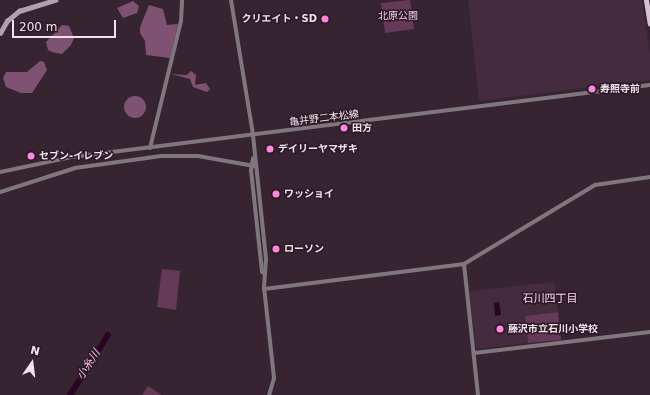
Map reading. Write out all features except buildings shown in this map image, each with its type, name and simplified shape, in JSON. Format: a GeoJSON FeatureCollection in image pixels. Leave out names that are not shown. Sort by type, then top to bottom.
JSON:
{"type":"FeatureCollection","features":[{"type":"Feature","properties":{"kind":"main road"},"geometry":{"type":"LineString","coordinates":[[0,33],[7,21],[19,11],[55,0]]}},
{"type":"Feature","properties":{"kind":"main road"},"geometry":{"type":"LineString","coordinates":[[646,0],[650,24]]}},
{"type":"Feature","properties":{"kind":"street"},"geometry":{"type":"LineString","coordinates":[[150,148],[181,21],[182,0]]}},
{"type":"Feature","properties":{"kind":"street"},"geometry":{"type":"LineString","coordinates":[[231,0],[253,135],[253,165],[266,259],[264,289],[274,378],[269,395]]}},
{"type":"Feature","properties":{"kind":"street","name":"亀井野二本松線"},"geometry":{"type":"LineString","coordinates":[[0,172],[68,158],[650,85]]}},
{"type":"Feature","properties":{"kind":"street"},"geometry":{"type":"LineString","coordinates":[[0,192],[75,168],[161,156],[188,155],[253,165]]}},
{"type":"Feature","properties":{"kind":"street"},"geometry":{"type":"LineString","coordinates":[[264,289],[464,264],[595,185],[650,177]]}},
{"type":"Feature","properties":{"kind":"street"},"geometry":{"type":"LineString","coordinates":[[464,264],[478,395]]}},
{"type":"Feature","properties":{"kind":"street"},"geometry":{"type":"LineString","coordinates":[[474,353],[650,332]]}},
{"type":"Feature","properties":{"kind":"shaded area"},"geometry":{"type":"Polygon","coordinates":[[[468,0],[642,0],[650,53],[650,80],[479,101],[468,0]]]}},
{"type":"Feature","properties":{"kind":"shaded area"},"geometry":{"type":"Polygon","coordinates":[[[133,1],[139,6],[137,13],[123,18],[117,8],[133,1]]]}},
{"type":"Feature","properties":{"kind":"shaded area"},"geometry":{"type":"Polygon","coordinates":[[[149,5],[163,9],[167,25],[178,24],[170,58],[146,55],[145,41],[140,33],[140,27],[149,5]]]}},
{"type":"Feature","properties":{"kind":"shaded area"},"geometry":{"type":"Polygon","coordinates":[[[62,25],[69,26],[74,38],[71,45],[62,54],[48,50],[46,42],[62,25]]]}},
{"type":"Feature","properties":{"kind":"shaded area"},"geometry":{"type":"Polygon","coordinates":[[[40,61],[44,62],[47,70],[32,93],[21,93],[6,87],[3,78],[6,72],[27,72],[40,61]]]}},
{"type":"Feature","properties":{"kind":"shaded area"},"geometry":{"type":"Polygon","coordinates":[[[191,71],[196,75],[195,85],[206,83],[210,89],[207,92],[193,87],[190,79],[171,74],[187,75],[191,71]]]}},
{"type":"Feature","properties":{"kind":"shaded area"},"geometry":{"type":"Polygon","coordinates":[[[135,96],[139,97],[145,103],[145,111],[139,117],[135,118],[131,117],[125,111],[124,107],[125,103],[131,97],[135,96]]]}},
{"type":"Feature","properties":{"kind":"shaded area","name":"藤沢市立石川小学校"},"geometry":{"type":"Polygon","coordinates":[[[554,282],[558,312],[525,316],[528,343],[476,349],[469,291],[554,282]]]}},
{"type":"Feature","properties":{"kind":"shaded area"},"geometry":{"type":"Polygon","coordinates":[[[499,302],[501,315],[495,316],[494,303],[499,302]]]}},
{"type":"Feature","properties":{"kind":"green space","name":"北原公園"},"geometry":{"type":"Polygon","coordinates":[[[410,0],[414,29],[385,33],[381,3],[410,0]]]}},
{"type":"Feature","properties":{"kind":"green space"},"geometry":{"type":"Polygon","coordinates":[[[162,269],[180,271],[176,310],[157,307],[162,269]]]}},
{"type":"Feature","properties":{"kind":"green space"},"geometry":{"type":"Polygon","coordinates":[[[558,312],[561,340],[528,343],[525,316],[558,312]]]}},
{"type":"Feature","properties":{"kind":"green space"},"geometry":{"type":"Polygon","coordinates":[[[148,386],[162,395],[142,395],[148,386]]]}},
{"type":"Feature","properties":{"kind":"waterway","name":"小糸川"},"geometry":{"type":"LineString","coordinates":[[70,395],[108,335]]}},
{"type":"Feature","properties":{"kind":"place","name":"クリエイト・SD"},"geometry":{"type":"Point","coordinates":[325,19]}},
{"type":"Feature","properties":{"kind":"place","name":"寿照寺前"},"geometry":{"type":"Point","coordinates":[592,89]}},
{"type":"Feature","properties":{"kind":"place","name":"田方"},"geometry":{"type":"Point","coordinates":[344,128]}},
{"type":"Feature","properties":{"kind":"place","name":"デイリーヤマザキ"},"geometry":{"type":"Point","coordinates":[270,149]}},
{"type":"Feature","properties":{"kind":"place","name":"セブン-イレブン"},"geometry":{"type":"Point","coordinates":[31,156]}},
{"type":"Feature","properties":{"kind":"place","name":"ワッショイ"},"geometry":{"type":"Point","coordinates":[276,194]}},
{"type":"Feature","properties":{"kind":"place","name":"ローソン"},"geometry":{"type":"Point","coordinates":[276,249]}},
{"type":"Feature","properties":{"kind":"place","name":"藤沢市立石川小学校"},"geometry":{"type":"Point","coordinates":[500,329]}},
{"type":"Feature","properties":{"kind":"district","name":"石川四丁目"},"geometry":{"type":"Point","coordinates":[550,299]}}]}
